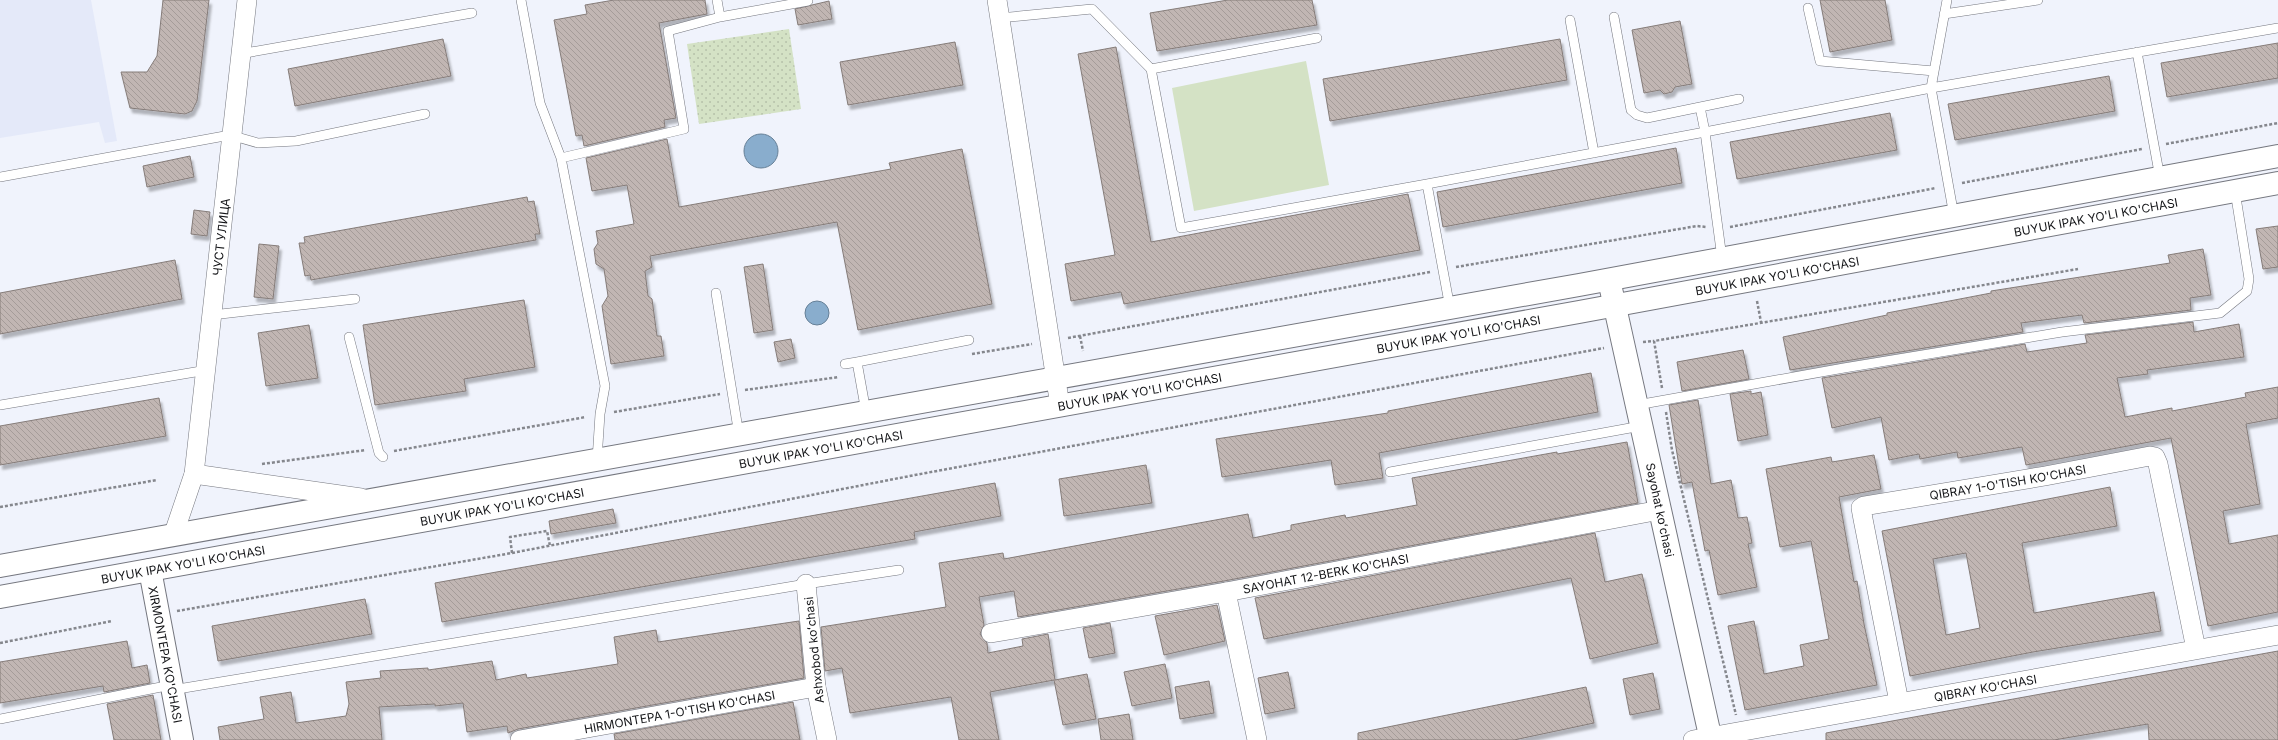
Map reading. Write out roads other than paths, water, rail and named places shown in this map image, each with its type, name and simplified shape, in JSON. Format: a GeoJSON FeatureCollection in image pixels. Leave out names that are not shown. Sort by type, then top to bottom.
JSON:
{"type":"FeatureCollection","features":[{"type":"Feature","properties":{"kind":"main road"},"geometry":{"type":"LineString","coordinates":[[0,566],[1609,280],[2278,156]]}},
{"type":"Feature","properties":{"kind":"main road","name":"BUYUK IPAK YO'LI KO'CHASI"},"geometry":{"type":"LineString","coordinates":[[0,597],[1615,306],[2278,183]]}},
{"type":"Feature","properties":{"kind":"main road","name":"Sayohat koʻchasi"},"geometry":{"type":"LineString","coordinates":[[1609,280],[1660,510],[1705,739]]}},
{"type":"Feature","properties":{"kind":"main road","name":"XIRMONTEPA KO'CHASI"},"geometry":{"type":"LineString","coordinates":[[150,570],[173,536]]}},
{"type":"Feature","properties":{"kind":"main road","name":"XIRMONTEPA KO'CHASI"},"geometry":{"type":"LineString","coordinates":[[138,542],[150,570],[182,740]]}},
{"type":"Feature","properties":{"kind":"street","name":"ЧУСТ УЛИЦА"},"geometry":{"type":"LineString","coordinates":[[173,536],[194,474],[207,370],[230,135],[247,0]]}},
{"type":"Feature","properties":{"kind":"street"},"geometry":{"type":"LineString","coordinates":[[996,0],[1060,406]]}},
{"type":"Feature","properties":{"kind":"street","name":"QIBRAY 1-O'TISH KO'CHASI"},"geometry":{"type":"LineString","coordinates":[[1899,702],[1863,518],[1862,508],[1864,506],[2045,476],[2150,456],[2155,457],[2158,464],[2196,649]]}},
{"type":"Feature","properties":{"kind":"street"},"geometry":{"type":"LineString","coordinates":[[194,474],[373,500]]}},
{"type":"Feature","properties":{"kind":"street","name":"SAYOHAT 12-BERK KO'CHASI"},"geometry":{"type":"LineString","coordinates":[[991,634],[1226,592],[1660,510]]}},
{"type":"Feature","properties":{"kind":"street","name":"Ashxobod koʻchasi"},"geometry":{"type":"LineString","coordinates":[[806,584],[816,687],[827,740]]}},
{"type":"Feature","properties":{"kind":"street"},"geometry":{"type":"LineString","coordinates":[[1226,592],[1257,740]]}},
{"type":"Feature","properties":{"kind":"street","name":"QIBRAY KO'CHASI"},"geometry":{"type":"LineString","coordinates":[[1705,739],[1740,731],[1899,702],[2278,635]]}},
{"type":"Feature","properties":{"kind":"street","name":"HIRMONTEPA 1-O'TISH KO'CHASI"},"geometry":{"type":"LineString","coordinates":[[520,740],[816,687]]}},
{"type":"Feature","properties":{"kind":"lane"},"geometry":{"type":"LineString","coordinates":[[521,0],[540,103],[561,158],[605,386],[600,414],[597,460]]}},
{"type":"Feature","properties":{"kind":"lane"},"geometry":{"type":"LineString","coordinates":[[717,0],[720,18]]}},
{"type":"Feature","properties":{"kind":"lane"},"geometry":{"type":"LineString","coordinates":[[1092,9],[1096,0]]}},
{"type":"Feature","properties":{"kind":"lane"},"geometry":{"type":"LineString","coordinates":[[1947,0],[1931,88],[1954,216]]}},
{"type":"Feature","properties":{"kind":"lane"},"geometry":{"type":"LineString","coordinates":[[1944,14],[2038,0]]}},
{"type":"Feature","properties":{"kind":"lane"},"geometry":{"type":"LineString","coordinates":[[561,158],[684,129],[668,31],[720,18],[808,1]]}},
{"type":"Feature","properties":{"kind":"lane"},"geometry":{"type":"LineString","coordinates":[[1808,8],[1820,60],[1934,71]]}},
{"type":"Feature","properties":{"kind":"lane"},"geometry":{"type":"LineString","coordinates":[[1000,18],[1092,9]]}},
{"type":"Feature","properties":{"kind":"lane"},"geometry":{"type":"LineString","coordinates":[[1092,9],[1151,69],[1180,228],[1594,153],[1931,88],[2278,28]]}},
{"type":"Feature","properties":{"kind":"lane"},"geometry":{"type":"LineString","coordinates":[[240,54],[472,13]]}},
{"type":"Feature","properties":{"kind":"lane"},"geometry":{"type":"LineString","coordinates":[[1614,17],[1631,110],[1637,115],[1647,118],[1739,99]]}},
{"type":"Feature","properties":{"kind":"lane"},"geometry":{"type":"LineString","coordinates":[[1570,20],[1594,153]]}},
{"type":"Feature","properties":{"kind":"lane"},"geometry":{"type":"LineString","coordinates":[[1151,69],[1317,38]]}},
{"type":"Feature","properties":{"kind":"lane"},"geometry":{"type":"LineString","coordinates":[[2137,52],[2160,178]]}},
{"type":"Feature","properties":{"kind":"lane"},"geometry":{"type":"LineString","coordinates":[[1700,107],[1705,132],[1722,259]]}},
{"type":"Feature","properties":{"kind":"lane"},"geometry":{"type":"LineString","coordinates":[[0,177],[230,135],[258,143],[296,141],[425,114]]}},
{"type":"Feature","properties":{"kind":"lane"},"geometry":{"type":"LineString","coordinates":[[1427,184],[1450,308]]}},
{"type":"Feature","properties":{"kind":"lane"},"geometry":{"type":"LineString","coordinates":[[1390,472],[1639,415],[1664,401],[1844,368],[2054,334],[2220,313],[2247,291],[2249,279],[2235,191]]}},
{"type":"Feature","properties":{"kind":"lane"},"geometry":{"type":"LineString","coordinates":[[716,293],[739,435]]}},
{"type":"Feature","properties":{"kind":"lane"},"geometry":{"type":"LineString","coordinates":[[212,314],[356,300]]}},
{"type":"Feature","properties":{"kind":"lane"},"geometry":{"type":"LineString","coordinates":[[349,337],[381,455]]}},
{"type":"Feature","properties":{"kind":"lane"},"geometry":{"type":"LineString","coordinates":[[845,364],[969,340]]}},
{"type":"Feature","properties":{"kind":"lane"},"geometry":{"type":"LineString","coordinates":[[858,362],[866,412]]}},
{"type":"Feature","properties":{"kind":"lane"},"geometry":{"type":"LineString","coordinates":[[0,405],[207,370]]}},
{"type":"Feature","properties":{"kind":"lane"},"geometry":{"type":"LineString","coordinates":[[0,718],[172,688],[899,570]]}},
{"type":"Feature","properties":{"kind":"water"},"geometry":{"type":"Polygon","coordinates":[[[758,134],[764,134],[773,139],[777,145],[777,157],[773,163],[764,168],[758,168],[749,163],[744,154],[744,148],[749,139],[758,134]]]}},
{"type":"Feature","properties":{"kind":"water"},"geometry":{"type":"Polygon","coordinates":[[[817,301],[826,304],[829,313],[826,322],[817,325],[808,322],[805,313],[808,304],[817,301]]]}}]}
